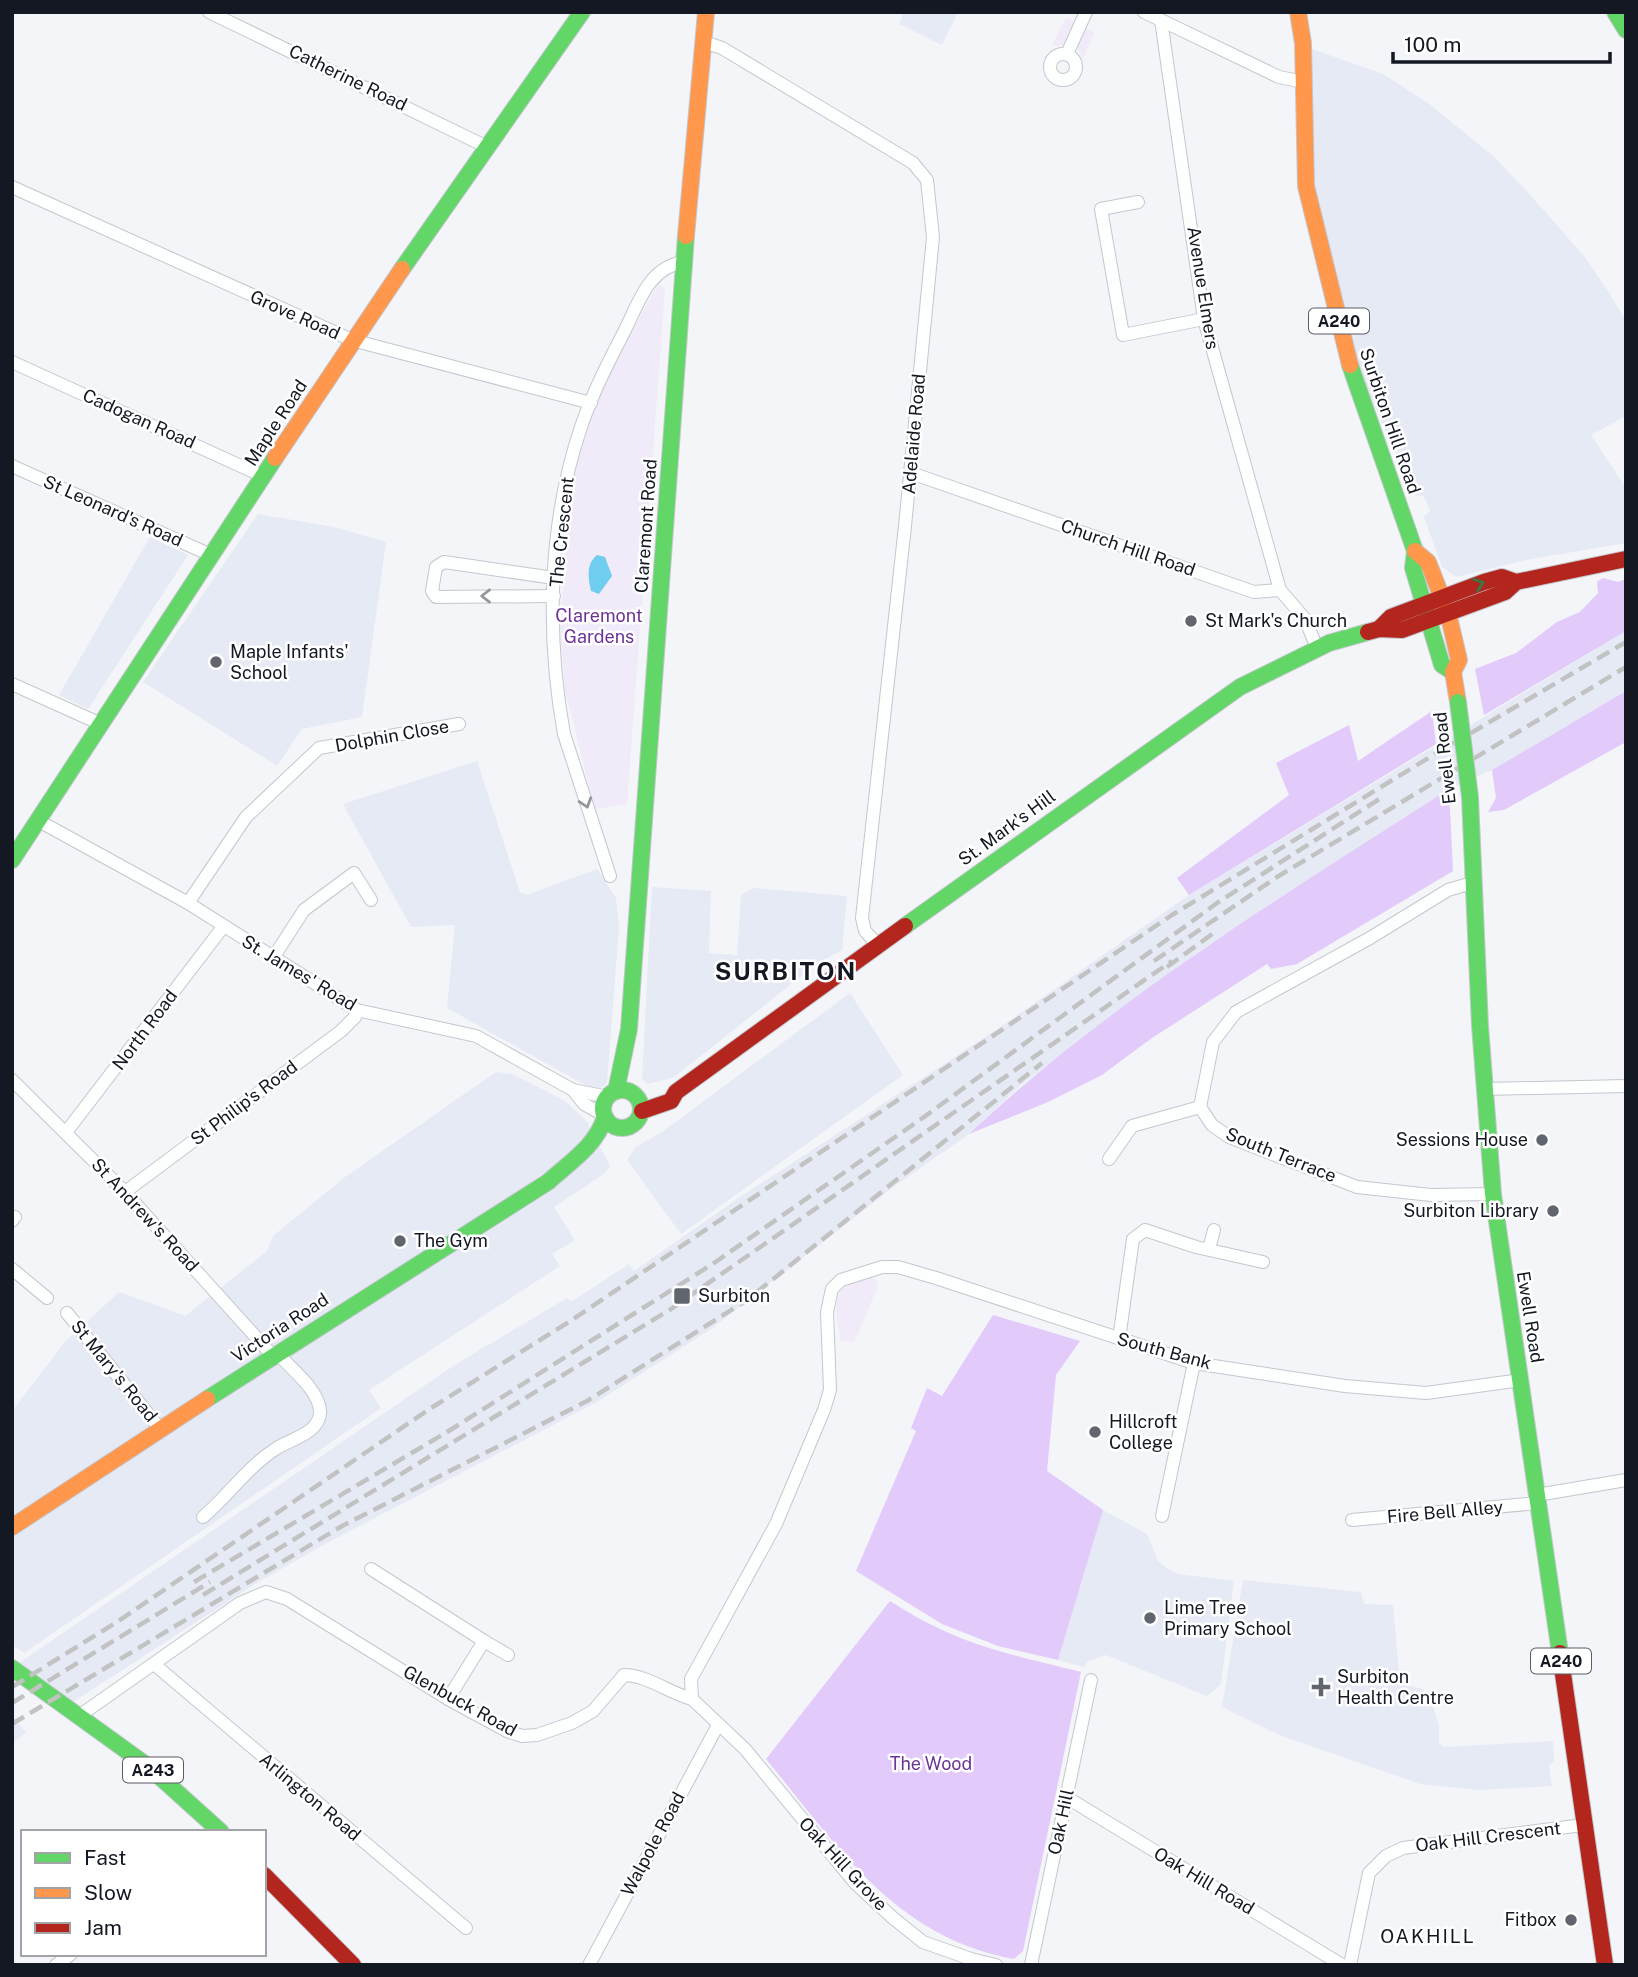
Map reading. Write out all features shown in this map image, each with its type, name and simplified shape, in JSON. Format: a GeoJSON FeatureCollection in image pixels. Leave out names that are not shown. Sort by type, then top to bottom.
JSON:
{"type":"FeatureCollection","features":[{"type":"Feature","properties":{"kind":"main road","name":"Maple Road"},"geometry":{"type":"LineString","coordinates":[[12,860],[19,836],[39,821],[352,340],[485,146],[582,12]]}},
{"type":"Feature","properties":{"kind":"main road","name":"Claremont Road"},"geometry":{"type":"LineString","coordinates":[[612,1094],[628,1043],[684,262],[706,12]]}},
{"type":"Feature","properties":{"kind":"main road","name":"Surbiton Hill Road"},"geometry":{"type":"LineString","coordinates":[[1298,12],[1304,82],[1306,187],[1353,379],[1415,551],[1413,568],[1424,604]]}},
{"type":"Feature","properties":{"kind":"main road"},"geometry":{"type":"LineString","coordinates":[[1615,12],[1626,30]]}},
{"type":"Feature","properties":{"kind":"main road","name":"Surbiton Hill Road"},"geometry":{"type":"LineString","coordinates":[[1415,551],[1428,562],[1443,597]]}},
{"type":"Feature","properties":{"kind":"main road"},"geometry":{"type":"LineString","coordinates":[[1516,582],[1626,559]]}},
{"type":"Feature","properties":{"kind":"main road","name":"St. Mark's Hill"},"geometry":{"type":"LineString","coordinates":[[638,1101],[671,1101],[676,1092],[878,946],[1229,695],[1271,669],[1317,648],[1379,629],[1395,632],[1429,620],[1506,592],[1516,582],[1502,577],[1443,597],[1391,617],[1379,629]]}},
{"type":"Feature","properties":{"kind":"main road","name":"A240"},"geometry":{"type":"LineString","coordinates":[[1443,597],[1448,613]]}},
{"type":"Feature","properties":{"kind":"main road","name":"A240"},"geometry":{"type":"LineString","coordinates":[[1424,604],[1429,620]]}},
{"type":"Feature","properties":{"kind":"main road","name":"Ewell Road"},"geometry":{"type":"LineString","coordinates":[[1448,613],[1459,660],[1453,671],[1470,797],[1472,883],[1493,1194],[1605,1965]]}},
{"type":"Feature","properties":{"kind":"main road","name":"Ewell Road"},"geometry":{"type":"LineString","coordinates":[[1429,620],[1442,665],[1453,671]]}},
{"type":"Feature","properties":{"kind":"main road","name":"Claremont Road"},"geometry":{"type":"LineString","coordinates":[[628,1043],[638,1101]]}},
{"type":"Feature","properties":{"kind":"main road"},"geometry":{"type":"LineString","coordinates":[[612,1094],[638,1101],[634,1125],[621,1128],[614,1126],[605,1116],[603,1107],[612,1094]]}},
{"type":"Feature","properties":{"kind":"main road","name":"Victoria Road"},"geometry":{"type":"LineString","coordinates":[[12,1527],[275,1355],[548,1182],[571,1164],[600,1133],[605,1116]]}},
{"type":"Feature","properties":{"kind":"main road","name":"Victoria Road"},"geometry":{"type":"LineString","coordinates":[[571,1164],[612,1142],[621,1128]]}},
{"type":"Feature","properties":{"kind":"main road","name":"A243"},"geometry":{"type":"LineString","coordinates":[[12,1668],[149,1767],[220,1830]]}},
{"type":"Feature","properties":{"kind":"main road"},"geometry":{"type":"LineString","coordinates":[[266,1877],[353,1965]]}},
{"type":"Feature","properties":{"kind":"street","name":"Catherine Road"},"geometry":{"type":"LineString","coordinates":[[209,12],[485,146]]}},
{"type":"Feature","properties":{"kind":"street"},"geometry":{"type":"LineString","coordinates":[[1067,54],[1086,12]]}},
{"type":"Feature","properties":{"kind":"street"},"geometry":{"type":"LineString","coordinates":[[1144,12],[1279,77],[1304,82]]}},
{"type":"Feature","properties":{"kind":"street","name":"Avenue Elmers"},"geometry":{"type":"LineString","coordinates":[[1161,20],[1204,320],[1280,590]]}},
{"type":"Feature","properties":{"kind":"street","name":"Adelaide Road"},"geometry":{"type":"LineString","coordinates":[[704,42],[722,48],[913,163],[927,180],[933,237],[911,473],[862,918],[865,931],[878,946]]}},
{"type":"Feature","properties":{"kind":"street","name":"Grove Road"},"geometry":{"type":"LineString","coordinates":[[12,187],[352,340],[591,403]]}},
{"type":"Feature","properties":{"kind":"street"},"geometry":{"type":"LineString","coordinates":[[1138,202],[1101,209],[1123,335],[1204,320]]}},
{"type":"Feature","properties":{"kind":"street","name":"The Crescent"},"geometry":{"type":"LineString","coordinates":[[610,876],[567,744],[555,674],[554,579],[559,524],[568,470],[591,403],[652,279],[664,267],[684,262]]}},
{"type":"Feature","properties":{"kind":"street","name":"Cadogan Road"},"geometry":{"type":"LineString","coordinates":[[12,362],[265,477]]}},
{"type":"Feature","properties":{"kind":"street","name":"St Leonard's Road"},"geometry":{"type":"LineString","coordinates":[[12,466],[213,556]]}},
{"type":"Feature","properties":{"kind":"street","name":"Church Hill Road"},"geometry":{"type":"LineString","coordinates":[[911,473],[1254,592],[1280,590]]}},
{"type":"Feature","properties":{"kind":"street"},"geometry":{"type":"LineString","coordinates":[[554,579],[444,562],[436,567],[432,591],[436,597],[554,596]]}},
{"type":"Feature","properties":{"kind":"street"},"geometry":{"type":"LineString","coordinates":[[1280,590],[1305,620],[1317,648]]}},
{"type":"Feature","properties":{"kind":"street"},"geometry":{"type":"LineString","coordinates":[[12,684],[101,724]]}},
{"type":"Feature","properties":{"kind":"street","name":"Dolphin Close"},"geometry":{"type":"LineString","coordinates":[[188,903],[246,817],[319,748],[459,724]]}},
{"type":"Feature","properties":{"kind":"street","name":"St. James' Road"},"geometry":{"type":"LineString","coordinates":[[39,821],[188,903],[356,1010],[476,1036],[573,1090],[584,1104],[605,1116]]}},
{"type":"Feature","properties":{"kind":"street"},"geometry":{"type":"LineString","coordinates":[[273,958],[304,910],[354,873],[371,900]]}},
{"type":"Feature","properties":{"kind":"street"},"geometry":{"type":"LineString","coordinates":[[1109,1159],[1132,1126],[1200,1107],[1213,1042],[1236,1012],[1370,938],[1448,890],[1472,883]]}},
{"type":"Feature","properties":{"kind":"street","name":"North Road"},"geometry":{"type":"LineString","coordinates":[[67,1131],[223,927]]}},
{"type":"Feature","properties":{"kind":"street","name":"St Philip's Road"},"geometry":{"type":"LineString","coordinates":[[125,1192],[341,1031],[355,1017],[356,1010]]}},
{"type":"Feature","properties":{"kind":"street","name":"St Andrew's Road"},"geometry":{"type":"LineString","coordinates":[[12,1080],[67,1131],[319,1402],[321,1414],[316,1427],[254,1464],[223,1501],[203,1517]]}},
{"type":"Feature","properties":{"kind":"street"},"geometry":{"type":"LineString","coordinates":[[1484,1089],[1626,1086]]}},
{"type":"Feature","properties":{"kind":"street","name":"St. James' Road"},"geometry":{"type":"LineString","coordinates":[[573,1090],[612,1094]]}},
{"type":"Feature","properties":{"kind":"street","name":"South Terrace"},"geometry":{"type":"LineString","coordinates":[[1200,1107],[1212,1125],[1229,1137],[1357,1187],[1431,1195],[1493,1194]]}},
{"type":"Feature","properties":{"kind":"street"},"geometry":{"type":"LineString","coordinates":[[1119,1339],[1133,1239],[1137,1233],[1145,1230],[1168,1239],[1263,1262]]}},
{"type":"Feature","properties":{"kind":"street"},"geometry":{"type":"LineString","coordinates":[[1209,1249],[1214,1230]]}},
{"type":"Feature","properties":{"kind":"street","name":"South Bank"},"geometry":{"type":"LineString","coordinates":[[692,1699],[691,1679],[776,1524],[824,1410],[830,1390],[828,1300],[832,1289],[841,1280],[882,1267],[898,1267],[1194,1363],[1345,1386],[1426,1393],[1521,1380]]}},
{"type":"Feature","properties":{"kind":"street"},"geometry":{"type":"LineString","coordinates":[[12,1269],[47,1298]]}},
{"type":"Feature","properties":{"kind":"street","name":"St Mary's Road"},"geometry":{"type":"LineString","coordinates":[[67,1313],[161,1430]]}},
{"type":"Feature","properties":{"kind":"street"},"geometry":{"type":"LineString","coordinates":[[1162,1516],[1194,1363]]}},
{"type":"Feature","properties":{"kind":"street","name":"Fire Bell Alley"},"geometry":{"type":"LineString","coordinates":[[1352,1520],[1538,1499],[1626,1480]]}},
{"type":"Feature","properties":{"kind":"street"},"geometry":{"type":"LineString","coordinates":[[372,1569],[394,1576],[484,1641],[508,1655]]}},
{"type":"Feature","properties":{"kind":"street","name":"Glenbuck Road"},"geometry":{"type":"LineString","coordinates":[[79,1716],[240,1604],[266,1592],[287,1599],[449,1699],[506,1731],[522,1736],[537,1735],[572,1723],[593,1711],[624,1675],[638,1675],[669,1693],[692,1699]]}},
{"type":"Feature","properties":{"kind":"street"},"geometry":{"type":"LineString","coordinates":[[449,1699],[484,1641]]}},
{"type":"Feature","properties":{"kind":"street","name":"Arlington Road"},"geometry":{"type":"LineString","coordinates":[[155,1665],[466,1928]]}},
{"type":"Feature","properties":{"kind":"street","name":"Oak Hill"},"geometry":{"type":"LineString","coordinates":[[1031,1965],[1091,1680]]}},
{"type":"Feature","properties":{"kind":"street","name":"Oak Hill Grove"},"geometry":{"type":"LineString","coordinates":[[692,1699],[745,1749],[855,1883],[893,1918],[923,1942],[996,1965]]}},
{"type":"Feature","properties":{"kind":"street","name":"Walpole Road"},"geometry":{"type":"LineString","coordinates":[[589,1965],[718,1725]]}},
{"type":"Feature","properties":{"kind":"street","name":"Oak Hill Road"},"geometry":{"type":"LineString","coordinates":[[1066,1797],[1342,1965]]}},
{"type":"Feature","properties":{"kind":"street","name":"Oak Hill Crescent"},"geometry":{"type":"LineString","coordinates":[[1350,1965],[1369,1873],[1386,1856],[1403,1848],[1583,1825]]}},
{"type":"Feature","properties":{"kind":"shaded area"},"geometry":{"type":"Polygon","coordinates":[[[904,12],[958,12],[942,45],[899,24],[904,12]]]}},
{"type":"Feature","properties":{"kind":"shaded area"},"geometry":{"type":"Polygon","coordinates":[[[1301,45],[1383,74],[1428,103],[1493,156],[1524,188],[1584,256],[1608,291],[1626,321],[1626,416],[1591,435],[1626,488],[1626,543],[1526,560],[1457,577],[1442,567],[1424,517],[1430,511],[1427,503],[1423,496],[1414,495],[1359,371],[1311,194],[1301,45]]]}},
{"type":"Feature","properties":{"kind":"shaded area"},"geometry":{"type":"Polygon","coordinates":[[[258,514],[334,527],[386,542],[362,717],[302,729],[277,766],[143,682],[258,514]]]}},
{"type":"Feature","properties":{"kind":"shaded area"},"geometry":{"type":"Polygon","coordinates":[[[150,537],[188,555],[88,709],[59,695],[150,537]]]}},
{"type":"Feature","properties":{"kind":"shaded area"},"geometry":{"type":"Polygon","coordinates":[[[1626,631],[1626,691],[1492,770],[1449,789],[1201,950],[1021,1085],[969,1134],[896,1185],[711,1329],[597,1402],[325,1544],[255,1584],[73,1702],[19,1663],[456,1364],[567,1298],[571,1302],[629,1264],[634,1271],[740,1197],[999,1028],[1189,895],[1626,631]]]}},
{"type":"Feature","properties":{"kind":"shaded area"},"geometry":{"type":"Polygon","coordinates":[[[477,761],[520,892],[527,895],[597,869],[616,898],[619,927],[607,1083],[601,1088],[592,1089],[447,1008],[455,925],[411,927],[343,804],[477,761]]]}},
{"type":"Feature","properties":{"kind":"shaded area"},"geometry":{"type":"Polygon","coordinates":[[[652,887],[711,891],[709,953],[737,955],[741,895],[754,888],[847,896],[842,950],[814,966],[673,1078],[647,1084],[642,1078],[652,887]]]}},
{"type":"Feature","properties":{"kind":"shaded area"},"geometry":{"type":"Polygon","coordinates":[[[850,993],[903,1075],[681,1234],[627,1160],[635,1148],[666,1129],[850,993]]]}},
{"type":"Feature","properties":{"kind":"shaded area"},"geometry":{"type":"Polygon","coordinates":[[[496,1072],[513,1074],[565,1101],[588,1123],[610,1166],[604,1174],[554,1207],[575,1240],[552,1254],[560,1266],[369,1390],[381,1408],[24,1653],[12,1645],[12,1411],[65,1342],[119,1292],[185,1316],[267,1251],[273,1236],[345,1177],[496,1072]]]}},
{"type":"Feature","properties":{"kind":"shaded area","name":"Lime Tree Primary School"},"geometry":{"type":"Polygon","coordinates":[[[1103,1510],[1147,1534],[1158,1561],[1168,1569],[1178,1574],[1234,1581],[1221,1684],[1207,1696],[1106,1655],[1087,1662],[1084,1667],[1058,1660],[1103,1510]]]}},
{"type":"Feature","properties":{"kind":"shaded area","name":"Surbiton Health Centre"},"geometry":{"type":"Polygon","coordinates":[[[1243,1580],[1361,1592],[1364,1604],[1393,1605],[1400,1684],[1423,1689],[1430,1697],[1439,1725],[1439,1743],[1444,1747],[1553,1741],[1554,1762],[1549,1765],[1552,1786],[1478,1790],[1420,1784],[1279,1735],[1222,1707],[1243,1580]]]}},
{"type":"Feature","properties":{"kind":"shaded area"},"geometry":{"type":"Polygon","coordinates":[[[12,1715],[26,1733],[12,1743],[12,1715]]]}},
{"type":"Feature","properties":{"kind":"green space"},"geometry":{"type":"Polygon","coordinates":[[[1066,17],[1075,22],[1067,42],[1060,46],[1052,45],[1066,17]]]}},
{"type":"Feature","properties":{"kind":"green space"},"geometry":{"type":"Polygon","coordinates":[[[1086,28],[1094,32],[1083,60],[1077,46],[1086,28]]]}},
{"type":"Feature","properties":{"kind":"green space","name":"Claremont Gardens"},"geometry":{"type":"Polygon","coordinates":[[[658,285],[665,288],[627,804],[595,809],[565,690],[560,626],[572,467],[610,369],[658,285]]]}},
{"type":"Feature","properties":{"kind":"green space"},"geometry":{"type":"Polygon","coordinates":[[[1603,578],[1618,582],[1626,579],[1626,631],[1484,715],[1475,669],[1516,653],[1557,622],[1580,612],[1598,593],[1597,582],[1603,578]]]}},
{"type":"Feature","properties":{"kind":"green space"},"geometry":{"type":"Polygon","coordinates":[[[1626,691],[1626,742],[1504,810],[1488,812],[1496,798],[1492,770],[1626,691]]]}},
{"type":"Feature","properties":{"kind":"green space"},"geometry":{"type":"Polygon","coordinates":[[[1432,711],[1436,744],[1189,895],[1177,878],[1289,795],[1276,763],[1349,725],[1358,761],[1432,711]]]}},
{"type":"Feature","properties":{"kind":"green space"},"geometry":{"type":"Polygon","coordinates":[[[1449,789],[1453,871],[1297,964],[1271,969],[1267,964],[1152,1038],[1102,1075],[1048,1102],[969,1134],[1081,1038],[1140,994],[1262,910],[1449,789]]]}},
{"type":"Feature","properties":{"kind":"green space"},"geometry":{"type":"Polygon","coordinates":[[[869,1276],[876,1280],[878,1286],[854,1342],[841,1341],[837,1300],[846,1285],[869,1276]]]}},
{"type":"Feature","properties":{"kind":"green space"},"geometry":{"type":"Polygon","coordinates":[[[993,1315],[1080,1341],[1056,1375],[1047,1471],[1103,1510],[1058,1660],[998,1646],[942,1624],[856,1571],[916,1431],[911,1428],[927,1388],[942,1396],[993,1315]]]}},
{"type":"Feature","properties":{"kind":"green space","name":"The Wood"},"geometry":{"type":"Polygon","coordinates":[[[890,1601],[960,1638],[1005,1653],[1081,1672],[1023,1951],[1014,1959],[972,1948],[935,1931],[902,1909],[844,1855],[766,1759],[890,1601]]]}},
{"type":"Feature","properties":{"kind":"water"},"geometry":{"type":"Polygon","coordinates":[[[597,555],[605,557],[612,576],[599,594],[591,591],[589,576],[589,567],[597,555]]]}},
{"type":"Feature","properties":{"kind":"railway"},"geometry":{"type":"LineString","coordinates":[[12,1687],[117,1622],[431,1408],[572,1320],[1172,915],[1430,757],[1626,642]]}},
{"type":"Feature","properties":{"kind":"railway"},"geometry":{"type":"LineString","coordinates":[[1154,961],[1277,877],[1626,667]]}},
{"type":"Feature","properties":{"kind":"railway"},"geometry":{"type":"LineString","coordinates":[[194,1582],[447,1432],[714,1263],[924,1117],[1217,903],[1384,796]]}},
{"type":"Feature","properties":{"kind":"railway"},"geometry":{"type":"LineString","coordinates":[[1167,967],[1215,932]]}},
{"type":"Feature","properties":{"kind":"railway"},"geometry":{"type":"LineString","coordinates":[[203,1595],[671,1309],[1172,961]]}},
{"type":"Feature","properties":{"kind":"railway"},"geometry":{"type":"LineString","coordinates":[[12,1724],[342,1526],[587,1401],[747,1300],[1042,1063]]}},
{"type":"Feature","properties":{"kind":"railway"},"geometry":{"type":"LineString","coordinates":[[12,1703],[210,1582]]}},
{"type":"Feature","properties":{"kind":"traffic: fast"},"geometry":{"type":"LineString","coordinates":[[402,269],[582,12]]}},
{"type":"Feature","properties":{"kind":"traffic: fast"},"geometry":{"type":"LineString","coordinates":[[1615,12],[1626,30]]}},
{"type":"Feature","properties":{"kind":"traffic: fast"},"geometry":{"type":"LineString","coordinates":[[616,1091],[629,1029],[686,236]]}},
{"type":"Feature","properties":{"kind":"traffic: fast"},"geometry":{"type":"LineString","coordinates":[[1350,365],[1415,551],[1413,568],[1442,665],[1453,672]]}},
{"type":"Feature","properties":{"kind":"traffic: fast"},"geometry":{"type":"LineString","coordinates":[[12,860],[275,458]]}},
{"type":"Feature","properties":{"kind":"traffic: fast"},"geometry":{"type":"LineString","coordinates":[[905,926],[1240,687],[1329,643],[1368,632]]}},
{"type":"Feature","properties":{"kind":"traffic: fast"},"geometry":{"type":"LineString","coordinates":[[1458,702],[1470,797]]}},
{"type":"Feature","properties":{"kind":"traffic: fast"},"geometry":{"type":"LineString","coordinates":[[1470,797],[1480,1026],[1493,1194],[1560,1653]]}},
{"type":"Feature","properties":{"kind":"traffic: fast"},"geometry":{"type":"LineString","coordinates":[[622,1090],[636,1095],[641,1109],[636,1123],[622,1128],[608,1123],[603,1109],[608,1095],[622,1090]]}},
{"type":"Feature","properties":{"kind":"traffic: fast"},"geometry":{"type":"LineString","coordinates":[[207,1399],[548,1182],[589,1145],[605,1117]]}},
{"type":"Feature","properties":{"kind":"traffic: fast"},"geometry":{"type":"LineString","coordinates":[[12,1668],[149,1767],[219,1830]]}},
{"type":"Feature","properties":{"kind":"traffic: slow"},"geometry":{"type":"LineString","coordinates":[[686,236],[706,12]]}},
{"type":"Feature","properties":{"kind":"traffic: slow"},"geometry":{"type":"LineString","coordinates":[[1298,12],[1303,43],[1306,186],[1350,365]]}},
{"type":"Feature","properties":{"kind":"traffic: slow"},"geometry":{"type":"LineString","coordinates":[[275,458],[402,269]]}},
{"type":"Feature","properties":{"kind":"traffic: slow"},"geometry":{"type":"LineString","coordinates":[[1415,551],[1428,562],[1448,613],[1459,660],[1453,672],[1458,702]]}},
{"type":"Feature","properties":{"kind":"traffic: slow"},"geometry":{"type":"LineString","coordinates":[[12,1527],[207,1399]]}},
{"type":"Feature","properties":{"kind":"traffic: jam"},"geometry":{"type":"LineString","coordinates":[[1368,632],[1379,629],[1402,630],[1505,592],[1516,582],[1626,559]]}},
{"type":"Feature","properties":{"kind":"traffic: jam"},"geometry":{"type":"LineString","coordinates":[[1379,629],[1391,617],[1484,582],[1502,577],[1516,582]]}},
{"type":"Feature","properties":{"kind":"traffic: jam"},"geometry":{"type":"LineString","coordinates":[[642,1111],[671,1101],[676,1092],[905,926]]}},
{"type":"Feature","properties":{"kind":"traffic: jam"},"geometry":{"type":"LineString","coordinates":[[1560,1653],[1605,1965]]}},
{"type":"Feature","properties":{"kind":"traffic: jam"},"geometry":{"type":"LineString","coordinates":[[266,1877],[353,1965]]}},
{"type":"Feature","properties":{"kind":"place","name":"St Mark's Church"},"geometry":{"type":"Point","coordinates":[1191,621]}},
{"type":"Feature","properties":{"kind":"place","name":"Maple Infants' School"},"geometry":{"type":"Point","coordinates":[216,662]}},
{"type":"Feature","properties":{"kind":"place","name":"Sessions House"},"geometry":{"type":"Point","coordinates":[1542,1140]}},
{"type":"Feature","properties":{"kind":"place","name":"Surbiton Library"},"geometry":{"type":"Point","coordinates":[1553,1211]}},
{"type":"Feature","properties":{"kind":"place","name":"The Gym"},"geometry":{"type":"Point","coordinates":[400,1241]}},
{"type":"Feature","properties":{"kind":"place","name":"Surbiton"},"geometry":{"type":"Point","coordinates":[682,1296]}},
{"type":"Feature","properties":{"kind":"place","name":"Hillcroft College"},"geometry":{"type":"Point","coordinates":[1095,1432]}},
{"type":"Feature","properties":{"kind":"place","name":"Lime Tree Primary School"},"geometry":{"type":"Point","coordinates":[1150,1618]}},
{"type":"Feature","properties":{"kind":"place","name":"Surbiton Health Centre"},"geometry":{"type":"Point","coordinates":[1321,1687]}},
{"type":"Feature","properties":{"kind":"place","name":"Fitbox"},"geometry":{"type":"Point","coordinates":[1571,1920]}},
{"type":"Feature","properties":{"kind":"district","name":"SURBITON"},"geometry":{"type":"Point","coordinates":[786,972]}},
{"type":"Feature","properties":{"kind":"district","name":"OAKHILL"},"geometry":{"type":"Point","coordinates":[1428,1936]}}]}
